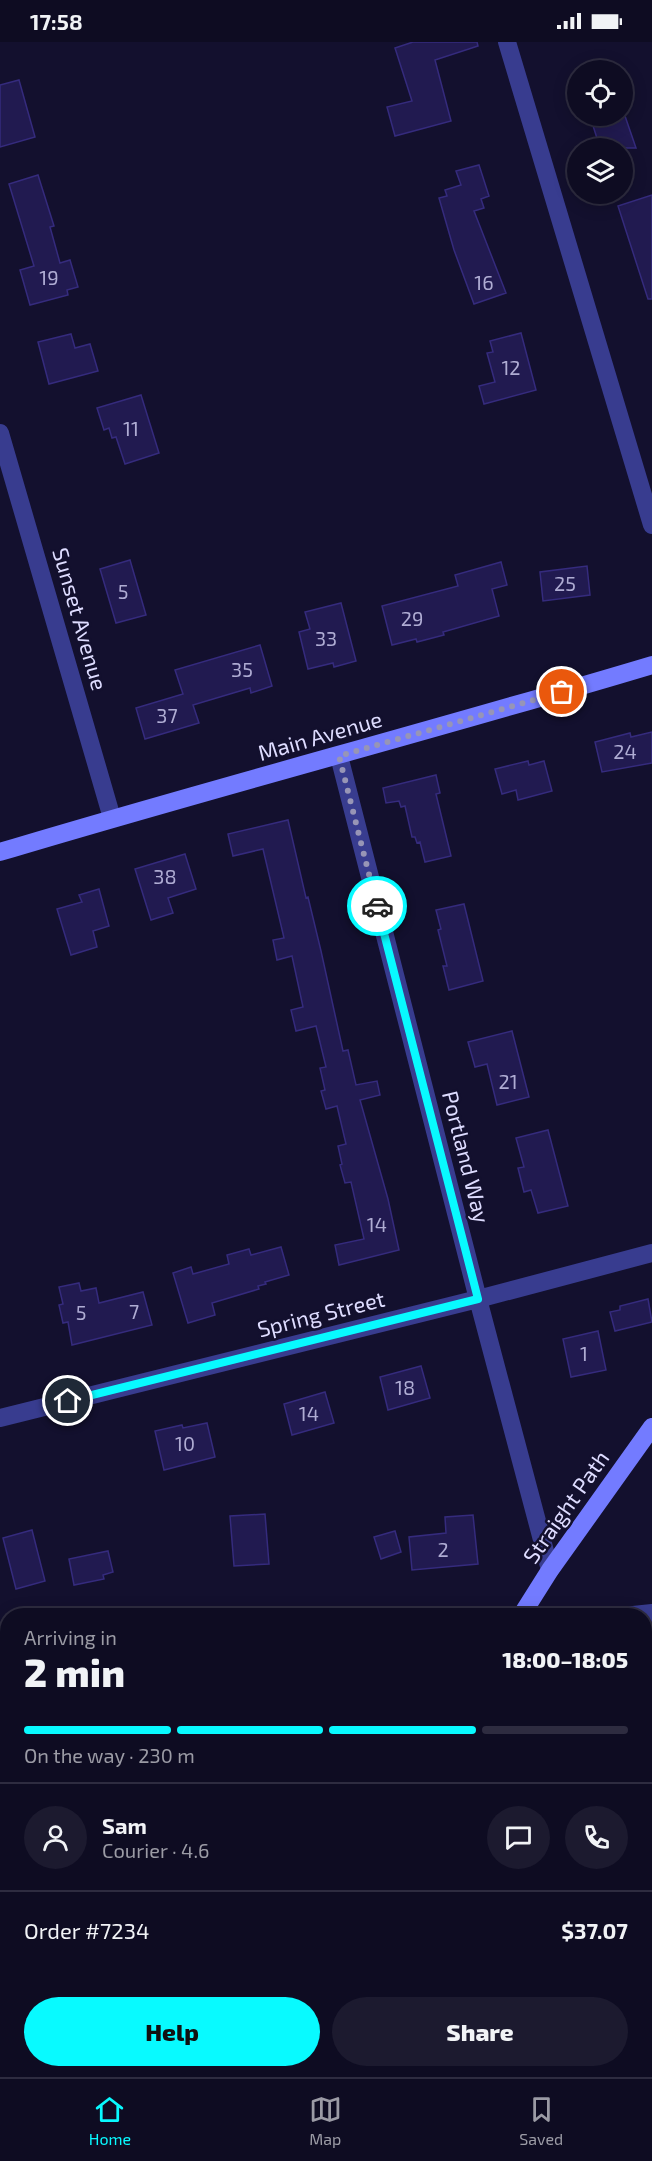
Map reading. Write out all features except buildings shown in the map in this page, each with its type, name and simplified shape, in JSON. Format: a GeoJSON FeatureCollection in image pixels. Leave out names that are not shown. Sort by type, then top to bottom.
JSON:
{"type":"FeatureCollection","features":[{"type":"Feature","properties":{"kind":"street"},"geometry":{"type":"LineString","coordinates":[[507,42],[652,525]]}},
{"type":"Feature","properties":{"kind":"street","name":"Sunset Avenue"},"geometry":{"type":"LineString","coordinates":[[0,434],[112,818]]}},
{"type":"Feature","properties":{"kind":"street","name":"Main Avenue"},"geometry":{"type":"LineString","coordinates":[[0,852],[112,818],[339,756],[652,665]]}},
{"type":"Feature","properties":{"kind":"street","name":"Portland Way"},"geometry":{"type":"LineString","coordinates":[[339,756],[550,1570]]}},
{"type":"Feature","properties":{"kind":"street","name":"Spring Street"},"geometry":{"type":"LineString","coordinates":[[0,1418],[478,1299],[652,1253]]}},
{"type":"Feature","properties":{"kind":"street","name":"Straight Path"},"geometry":{"type":"LineString","coordinates":[[526,1608],[550,1570],[652,1427]]}},
{"type":"Feature","properties":{"kind":"way so far"},"geometry":{"type":"LineString","coordinates":[[377,906],[339,756],[562,692]]}},
{"type":"Feature","properties":{"kind":"route"},"geometry":{"type":"LineString","coordinates":[[68,1401],[478,1299],[377,906]]}}]}
